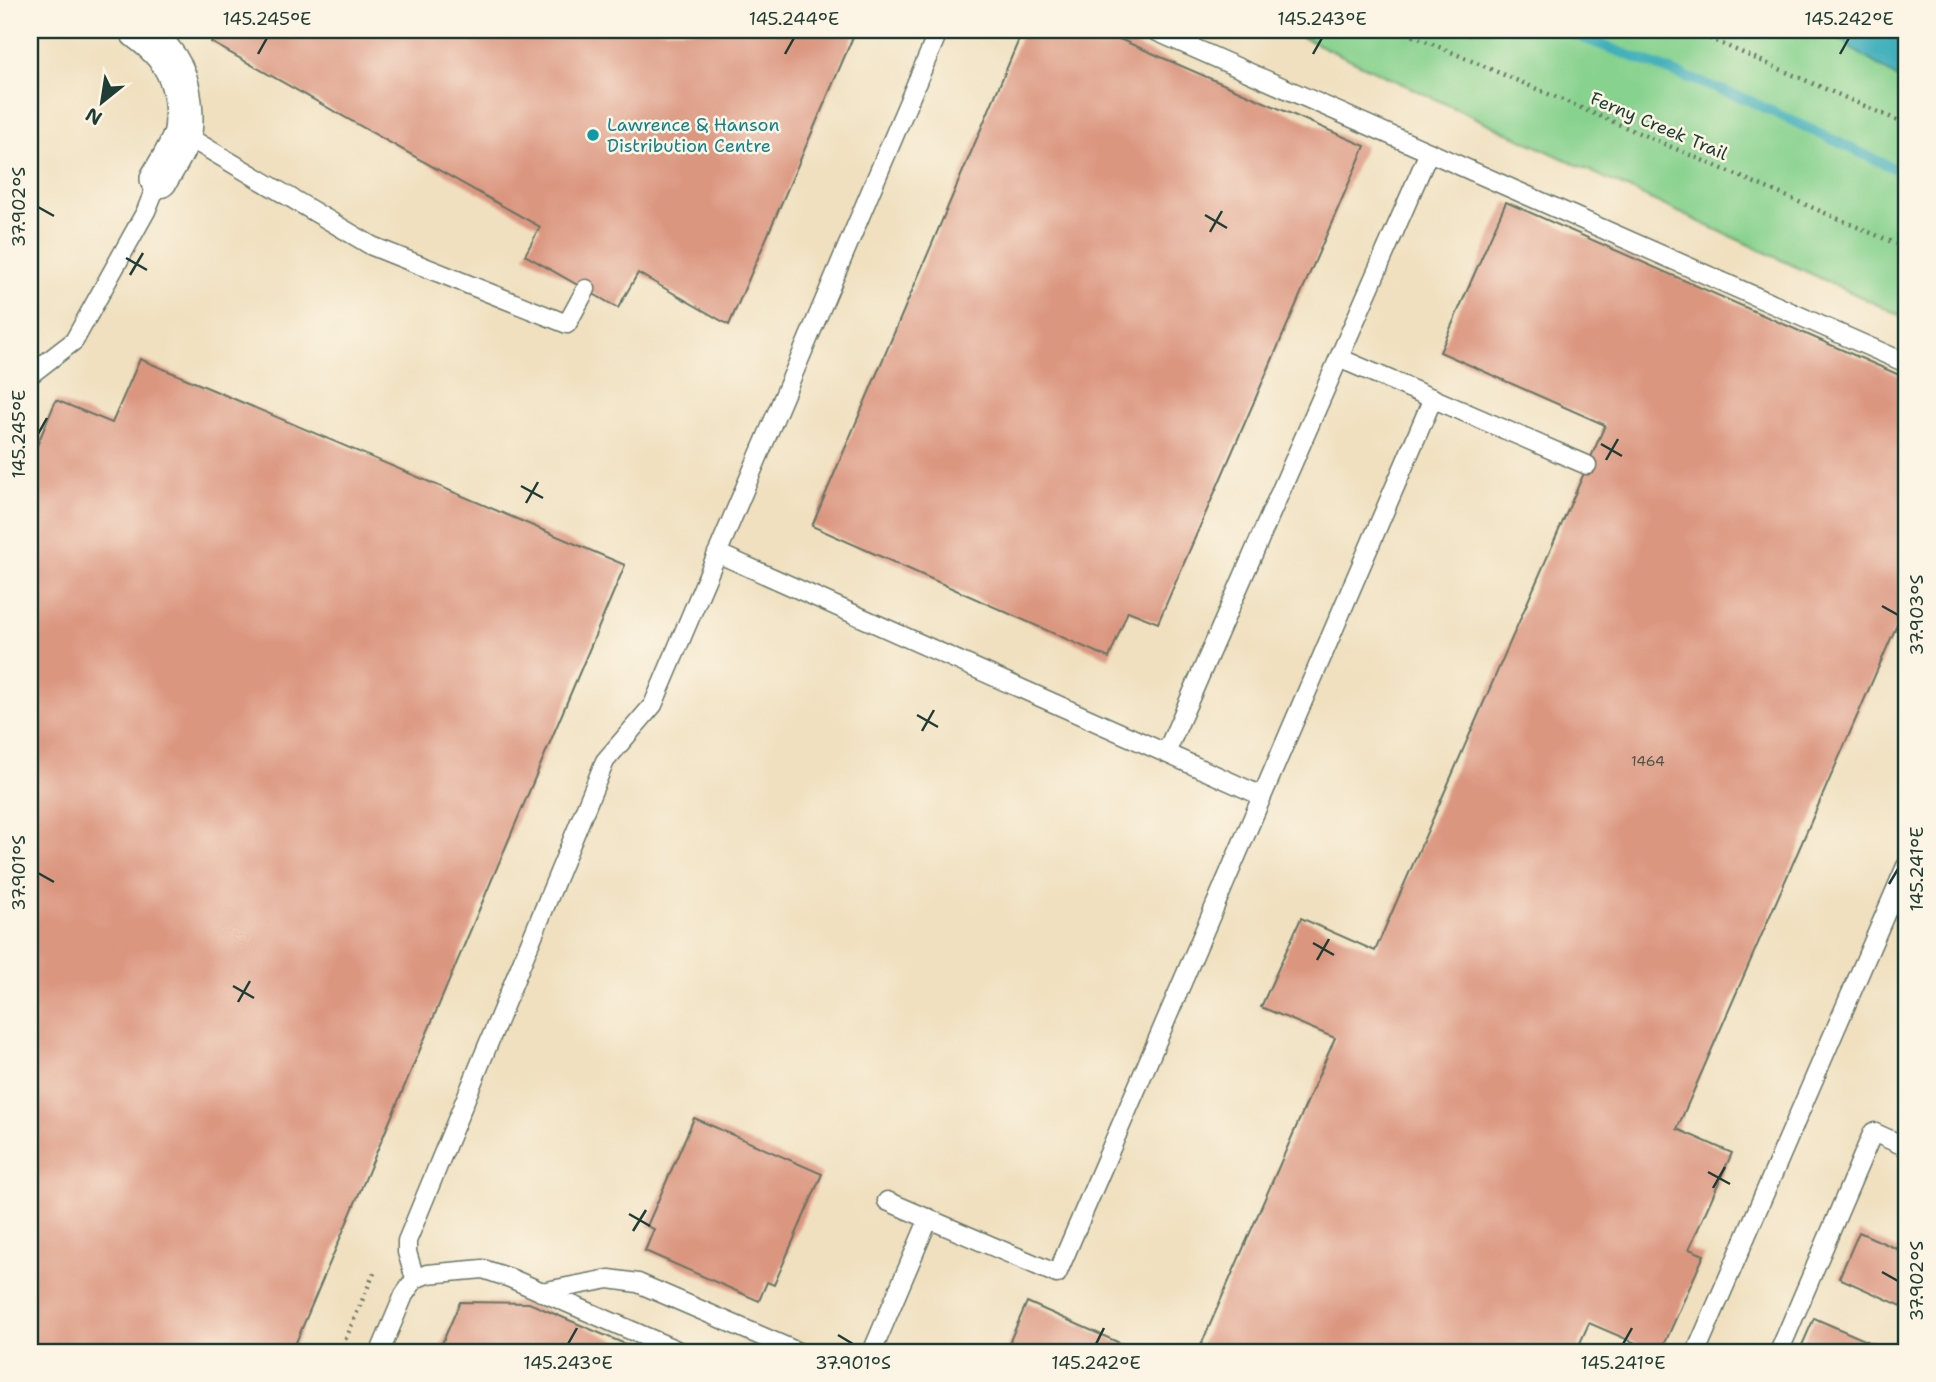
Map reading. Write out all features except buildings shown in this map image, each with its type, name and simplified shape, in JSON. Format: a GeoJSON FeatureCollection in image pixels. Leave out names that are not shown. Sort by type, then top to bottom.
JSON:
{"type":"FeatureCollection","features":[{"type":"Feature","properties":{"kind":"street"},"geometry":{"type":"LineString","coordinates":[[138,30],[155,42],[169,57],[178,74],[185,115],[183,134],[159,179]]}},
{"type":"Feature","properties":{"kind":"lane"},"geometry":{"type":"LineString","coordinates":[[415,1279],[407,1252],[407,1241],[605,761],[653,705],[939,30]]}},
{"type":"Feature","properties":{"kind":"lane"},"geometry":{"type":"LineString","coordinates":[[1153,30],[1906,363]]}},
{"type":"Feature","properties":{"kind":"lane"},"geometry":{"type":"LineString","coordinates":[[183,134],[372,246],[567,324],[586,289]]}},
{"type":"Feature","properties":{"kind":"lane"},"geometry":{"type":"LineString","coordinates":[[1166,753],[1429,152]]}},
{"type":"Feature","properties":{"kind":"lane"},"geometry":{"type":"LineString","coordinates":[[30,375],[74,341],[146,211],[159,179]]}},
{"type":"Feature","properties":{"kind":"lane"},"geometry":{"type":"LineString","coordinates":[[1339,358],[1587,465]]}},
{"type":"Feature","properties":{"kind":"lane"},"geometry":{"type":"LineString","coordinates":[[887,1201],[1057,1274],[1433,398]]}},
{"type":"Feature","properties":{"kind":"lane"},"geometry":{"type":"LineString","coordinates":[[717,553],[1262,796]]}},
{"type":"Feature","properties":{"kind":"lane"},"geometry":{"type":"LineString","coordinates":[[1696,1352],[1906,866]]}},
{"type":"Feature","properties":{"kind":"lane"},"geometry":{"type":"LineString","coordinates":[[1779,1352],[1873,1132],[1906,1147]]}},
{"type":"Feature","properties":{"kind":"lane"},"geometry":{"type":"LineString","coordinates":[[872,1352],[929,1219]]}},
{"type":"Feature","properties":{"kind":"lane"},"geometry":{"type":"LineString","coordinates":[[382,1352],[404,1295],[415,1279],[427,1274],[483,1269],[681,1352]]}},
{"type":"Feature","properties":{"kind":"lane"},"geometry":{"type":"LineString","coordinates":[[541,1292],[609,1279],[638,1283],[798,1352]]}},
{"type":"Feature","properties":{"kind":"path","name":"Ferny Creek Trail"},"geometry":{"type":"LineString","coordinates":[[1400,30],[1906,248]]}},
{"type":"Feature","properties":{"kind":"path"},"geometry":{"type":"LineString","coordinates":[[1690,30],[1906,124]]}},
{"type":"Feature","properties":{"kind":"path"},"geometry":{"type":"LineString","coordinates":[[340,1352],[374,1273]]}},
{"type":"Feature","properties":{"kind":"green space"},"geometry":{"type":"Polygon","coordinates":[[[1287,30],[1906,30],[1906,318],[1287,30]]]}},
{"type":"Feature","properties":{"kind":"water"},"geometry":{"type":"Polygon","coordinates":[[[1828,30],[1906,30],[1906,83],[1857,52],[1828,30]]]}},
{"type":"Feature","properties":{"kind":"waterway"},"geometry":{"type":"LineString","coordinates":[[1562,30],[1750,101],[1906,174]]}},
{"type":"Feature","properties":{"kind":"place","name":"Lawrence & Hanson Distribution Centre"},"geometry":{"type":"Point","coordinates":[593,135]}}]}
